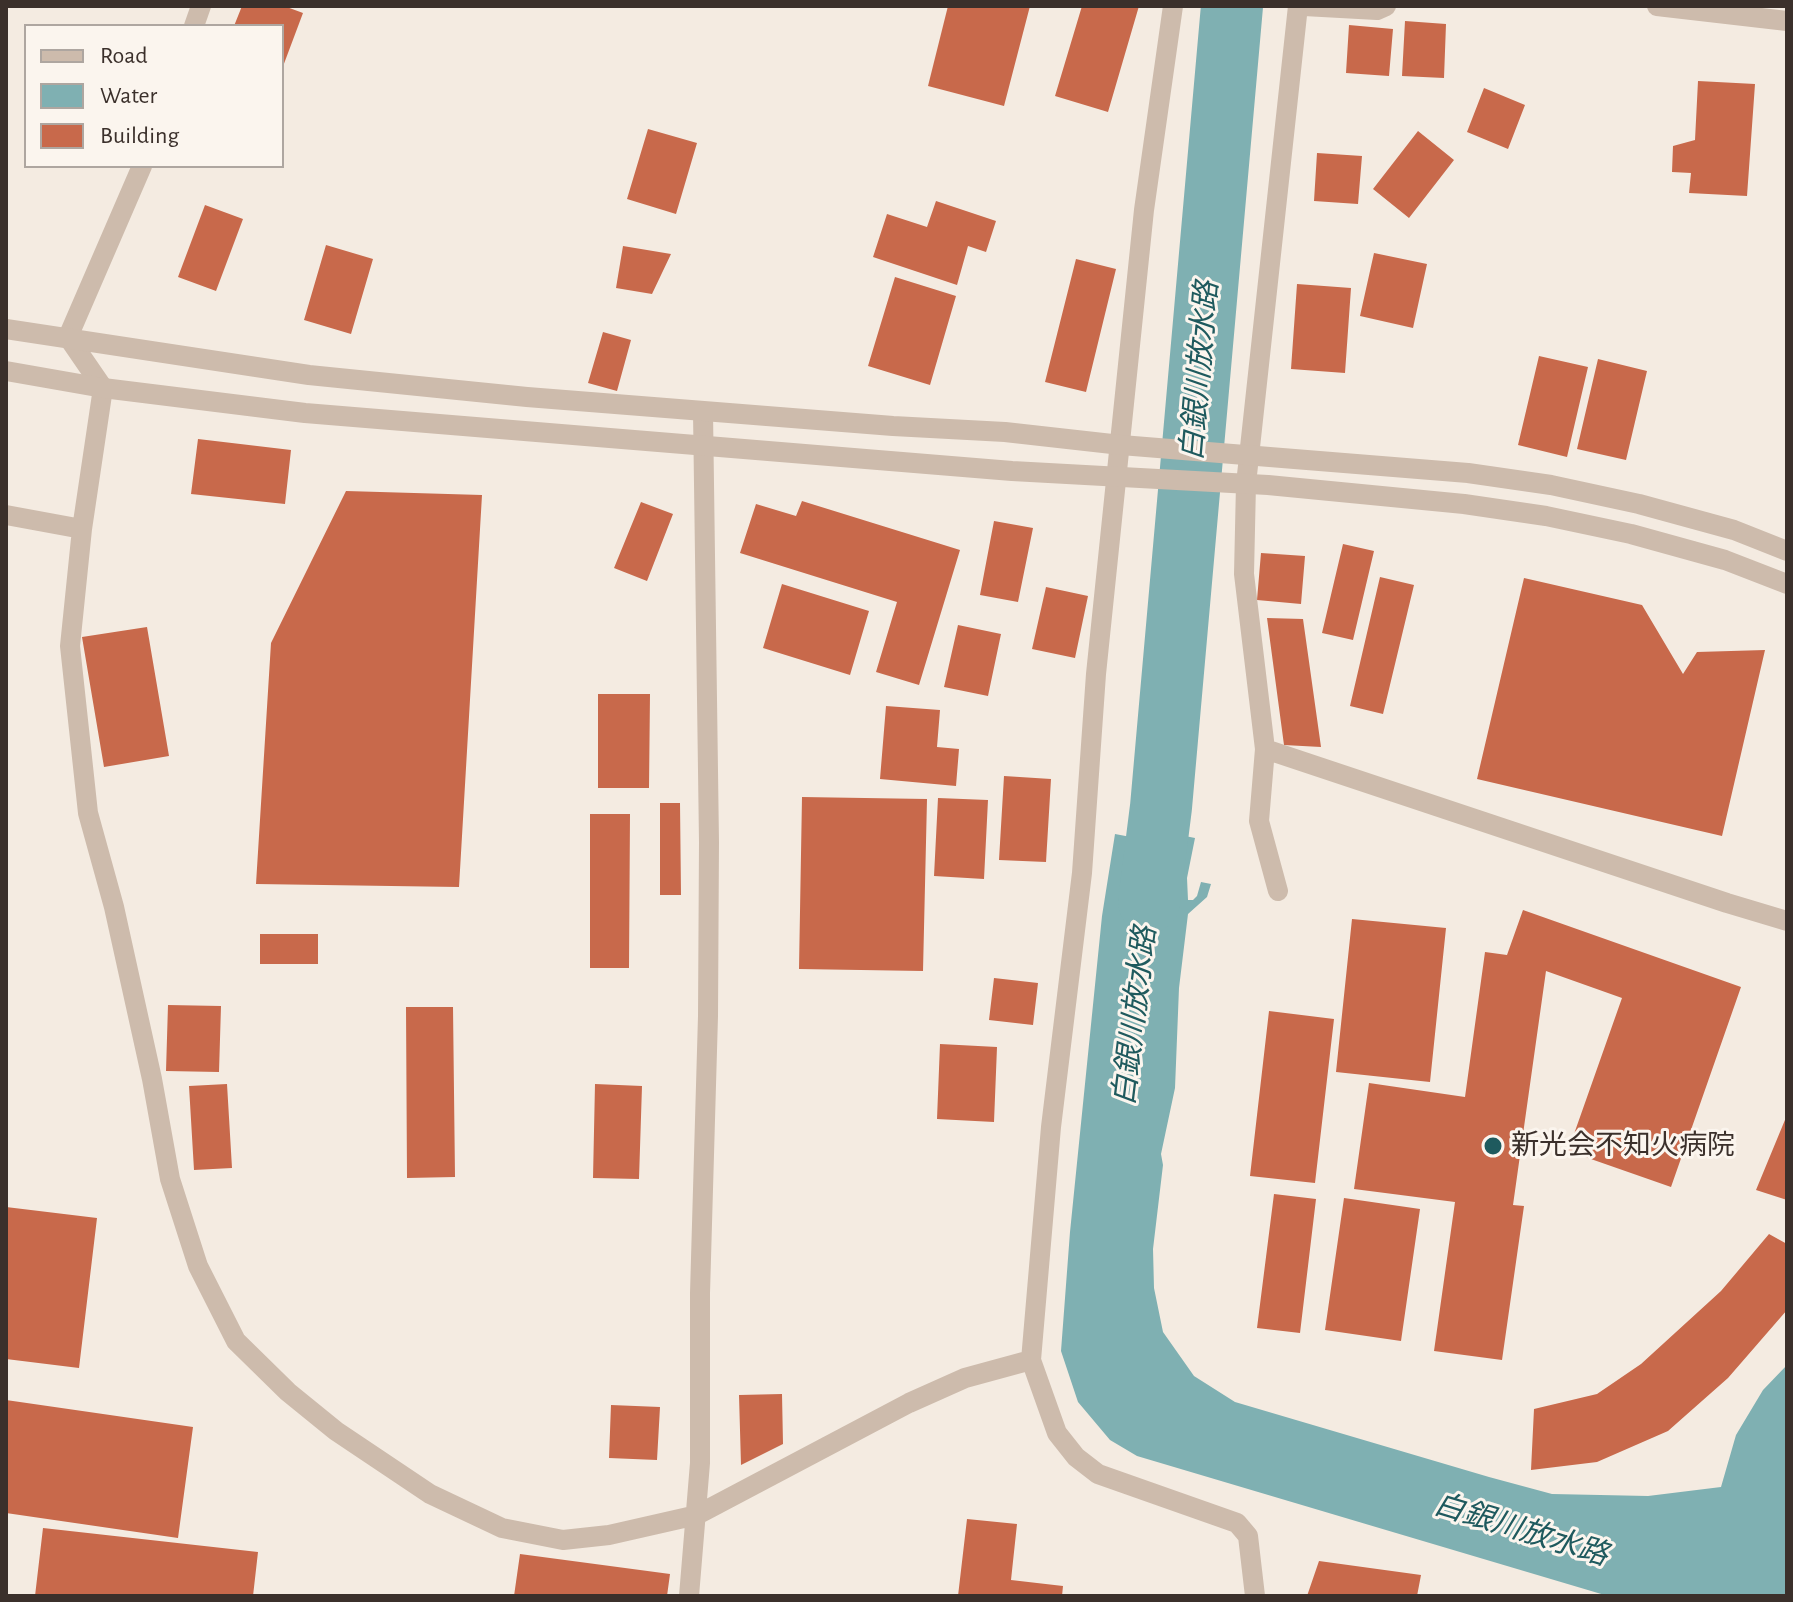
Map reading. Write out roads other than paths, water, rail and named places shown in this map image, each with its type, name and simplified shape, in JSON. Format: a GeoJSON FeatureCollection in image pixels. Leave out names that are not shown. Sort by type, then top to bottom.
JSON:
{"type":"FeatureCollection","features":[{"type":"Feature","properties":{"kind":"street"},"geometry":{"type":"LineString","coordinates":[[1173,6],[1144,210],[1096,674],[1082,873],[1051,1127],[1031,1360],[1057,1433],[1076,1457],[1098,1474],[1122,1484],[1237,1523],[1248,1536],[1255,1596]]}},
{"type":"Feature","properties":{"kind":"street"},"geometry":{"type":"LineString","coordinates":[[1278,891],[1259,821],[1265,749],[1244,574],[1246,484],[1301,6],[1377,10],[1386,6]]}},
{"type":"Feature","properties":{"kind":"street"},"geometry":{"type":"LineString","coordinates":[[1657,6],[1787,21]]}},
{"type":"Feature","properties":{"kind":"street"},"geometry":{"type":"LineString","coordinates":[[68,337],[141,168]]}},
{"type":"Feature","properties":{"kind":"street"},"geometry":{"type":"LineString","coordinates":[[6,329],[309,375],[703,412],[1005,432],[1121,445],[1468,473],[1551,485],[1639,504],[1734,530],[1787,551]]}},
{"type":"Feature","properties":{"kind":"street"},"geometry":{"type":"LineString","coordinates":[[68,337],[103,388],[82,529],[70,646],[88,813],[114,907],[152,1079],[170,1179],[198,1266],[236,1341],[288,1392],[336,1431],[430,1494],[502,1528],[563,1540],[609,1535],[697,1515],[909,1403],[965,1378],[1031,1360]]}},
{"type":"Feature","properties":{"kind":"street"},"geometry":{"type":"LineString","coordinates":[[6,371],[103,388],[305,413],[1012,471],[1246,484],[1464,504],[1546,516],[1631,534],[1725,560],[1787,584]]}},
{"type":"Feature","properties":{"kind":"street"},"geometry":{"type":"LineString","coordinates":[[689,1596],[700,1463],[700,1293],[709,1000],[703,412]]}},
{"type":"Feature","properties":{"kind":"street"},"geometry":{"type":"LineString","coordinates":[[6,515],[82,529]]}},
{"type":"Feature","properties":{"kind":"street"},"geometry":{"type":"LineString","coordinates":[[1265,749],[1712,899],[1787,921]]}},
{"type":"Feature","properties":{"kind":"water"},"geometry":{"type":"Polygon","coordinates":[[[1141,814],[1183,821],[1180,835],[1195,838],[1187,878],[1188,900],[1197,896],[1201,882],[1211,884],[1207,897],[1188,914],[1179,988],[1175,1088],[1161,1154],[1163,1165],[1153,1249],[1154,1288],[1163,1332],[1194,1376],[1235,1402],[1552,1494],[1648,1496],[1721,1487],[1736,1435],[1763,1390],[1787,1365],[1787,1596],[1608,1596],[1137,1456],[1110,1440],[1078,1402],[1061,1351],[1102,916],[1115,834],[1136,838],[1141,814]]]}},
{"type":"Feature","properties":{"kind":"waterway","name":"白銀川放水路"},"geometry":{"type":"LineString","coordinates":[[1149,902],[1161,807],[1232,6]]}},
{"type":"Feature","properties":{"kind":"place","name":"新光会不知火病院"},"geometry":{"type":"Point","coordinates":[1493,1146]}}]}
